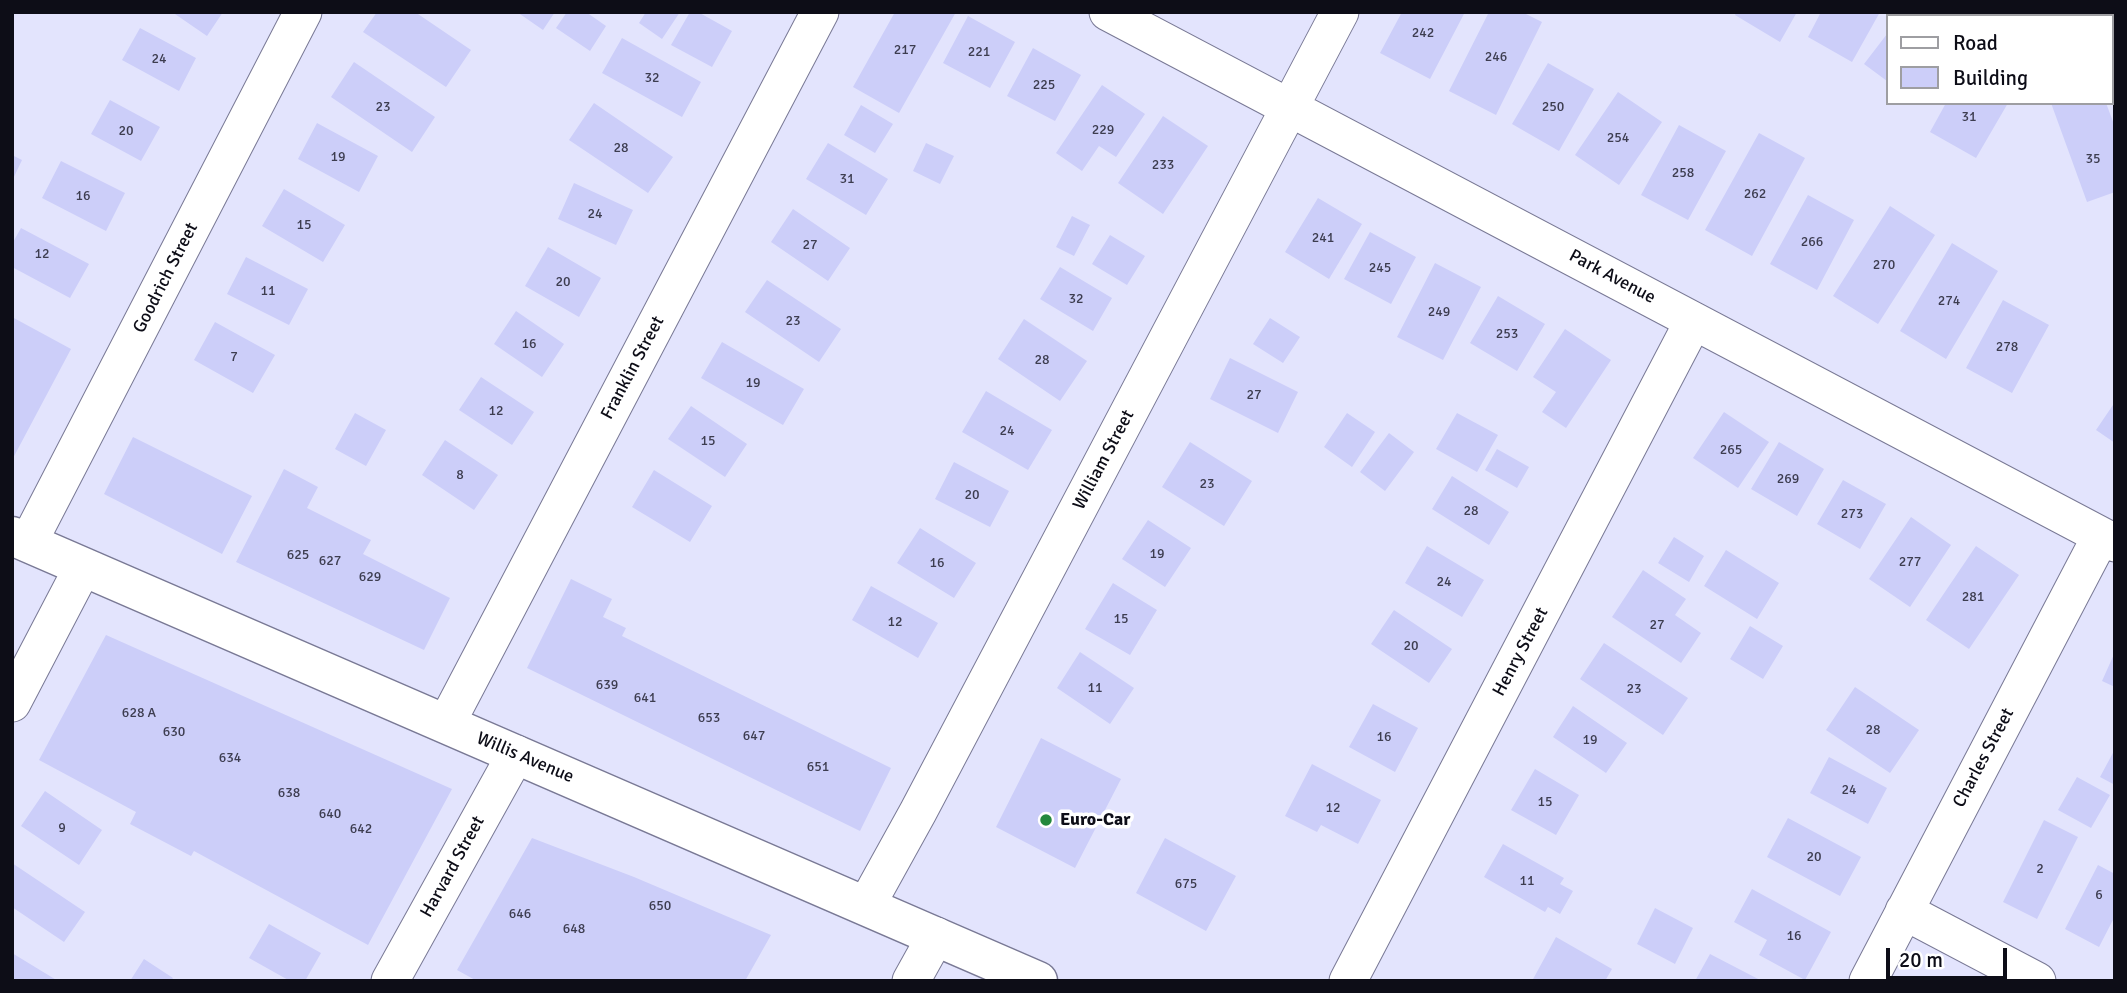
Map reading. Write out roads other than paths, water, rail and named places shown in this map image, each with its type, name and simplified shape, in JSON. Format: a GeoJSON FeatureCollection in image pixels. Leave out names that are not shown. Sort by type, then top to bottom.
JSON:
{"type":"FeatureCollection","features":[{"type":"Feature","properties":{"kind":"main road","name":"Willis Avenue"},"geometry":{"type":"LineString","coordinates":[[20,540],[1038,981]]}},
{"type":"Feature","properties":{"kind":"street","name":"Goodrich Street"},"geometry":{"type":"LineString","coordinates":[[20,540],[303,12]]}},
{"type":"Feature","properties":{"kind":"street","name":"Franklin Street"},"geometry":{"type":"LineString","coordinates":[[446,724],[820,12]]}},
{"type":"Feature","properties":{"kind":"street","name":"Park Avenue"},"geometry":{"type":"LineString","coordinates":[[1108,12],[2108,540]]}},
{"type":"Feature","properties":{"kind":"street","name":"William Street"},"geometry":{"type":"LineString","coordinates":[[866,906],[1340,12]]}},
{"type":"Feature","properties":{"kind":"street","name":"Henry Street"},"geometry":{"type":"LineString","coordinates":[[1348,981],[1693,323]]}},
{"type":"Feature","properties":{"kind":"street","name":"Charles Street"},"geometry":{"type":"LineString","coordinates":[[1868,981],[2108,540]]}},
{"type":"Feature","properties":{"kind":"street"},"geometry":{"type":"LineString","coordinates":[[12,703],[83,567]]}},
{"type":"Feature","properties":{"kind":"street","name":"Harvard Street"},"geometry":{"type":"LineString","coordinates":[[390,981],[516,754]]}},
{"type":"Feature","properties":{"kind":"street"},"geometry":{"type":"LineString","coordinates":[[1904,911],[2037,981]]}},
{"type":"Feature","properties":{"kind":"street"},"geometry":{"type":"LineString","coordinates":[[911,981],[936,936]]}},
{"type":"Feature","properties":{"kind":"place","name":"Euro-Car"},"geometry":{"type":"Point","coordinates":[1046,820]}}]}
